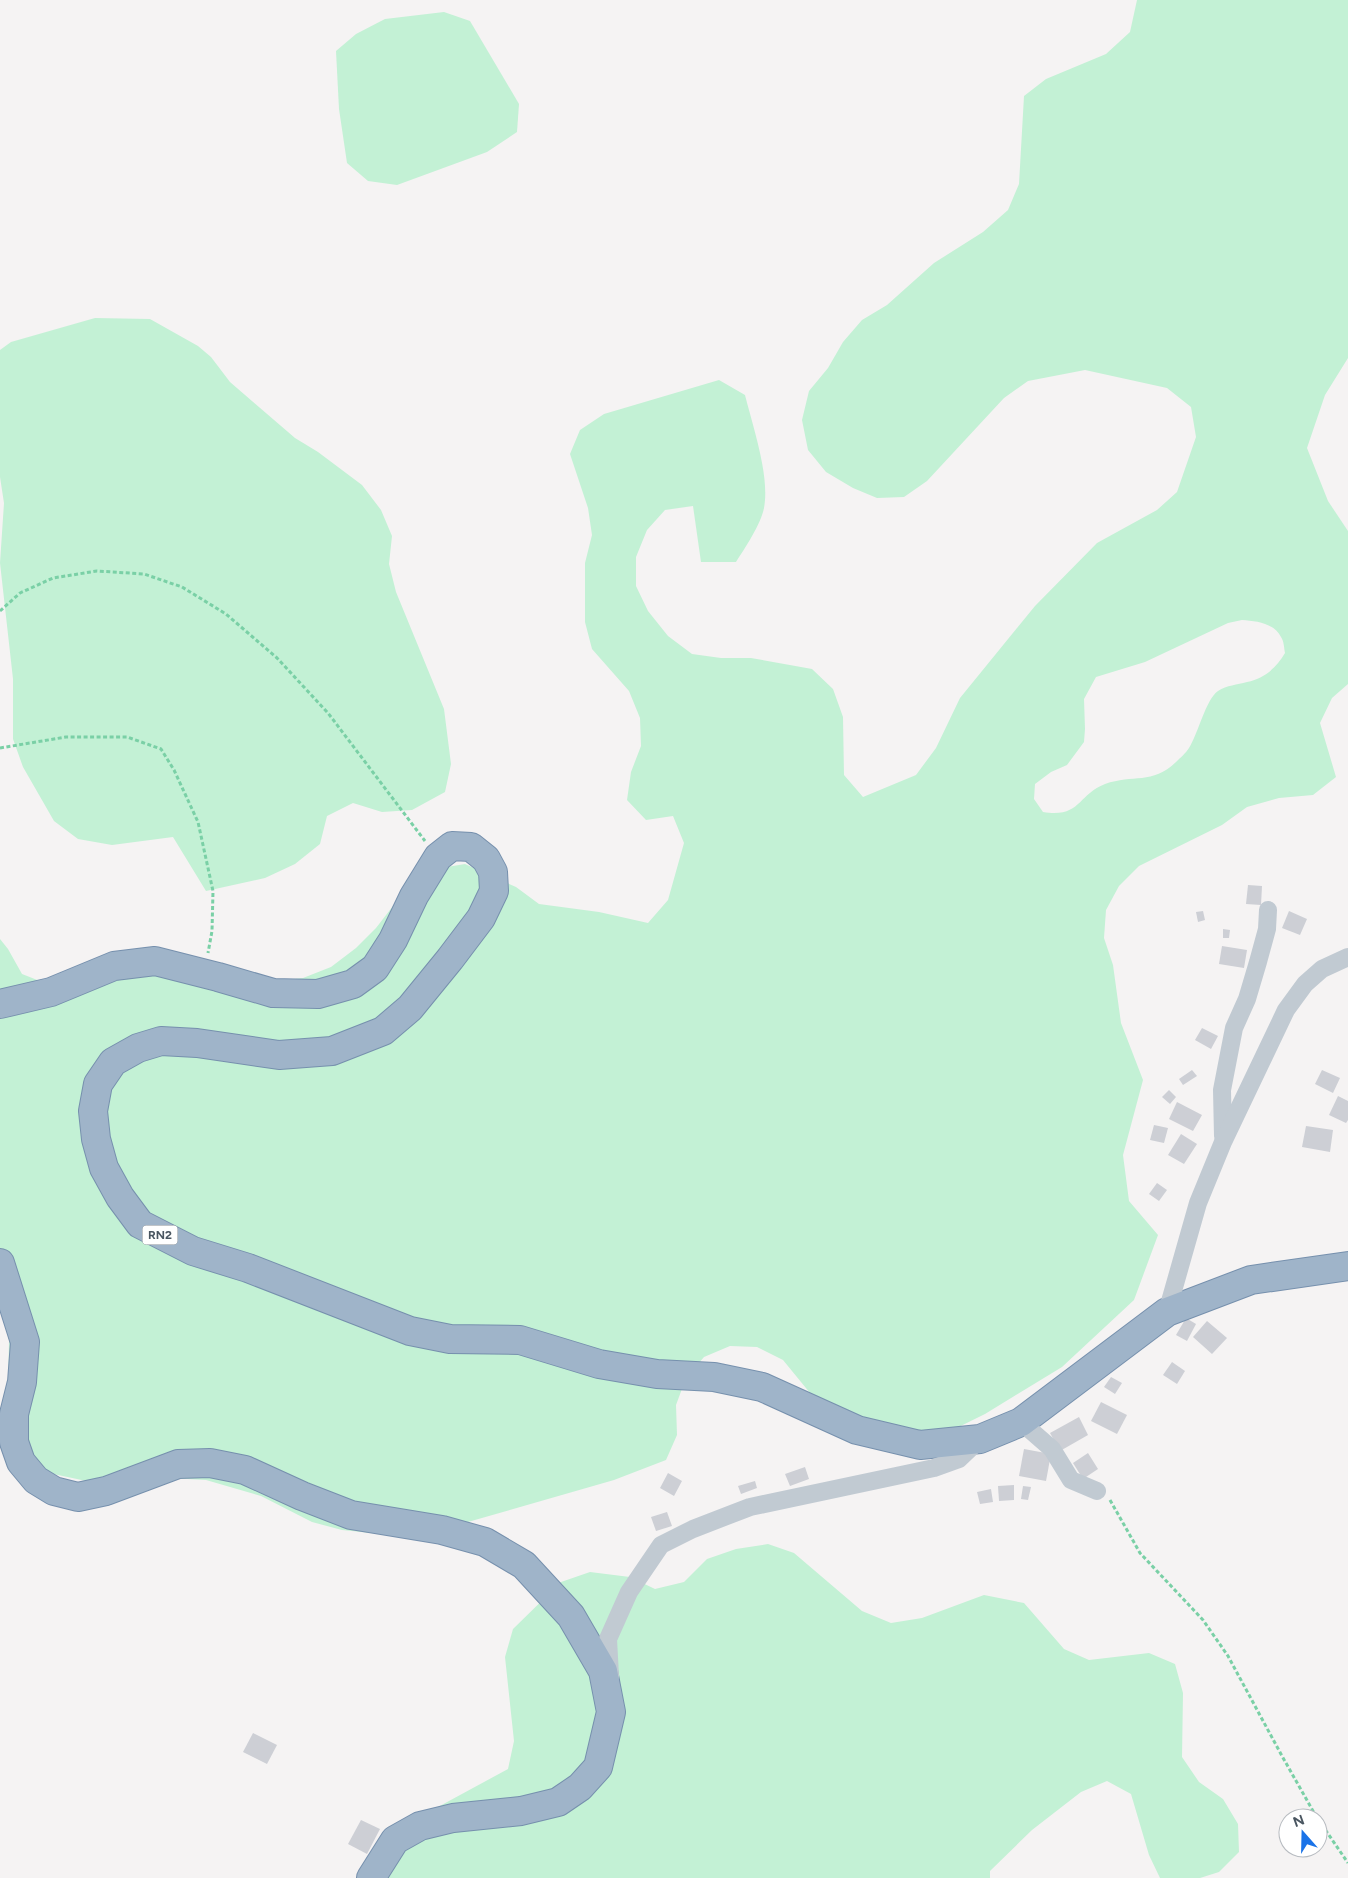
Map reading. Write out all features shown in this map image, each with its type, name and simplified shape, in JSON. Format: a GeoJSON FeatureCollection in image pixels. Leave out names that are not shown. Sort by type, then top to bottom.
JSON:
{"type":"FeatureCollection","features":[{"type":"Feature","properties":{"kind":"highway","name":"RN2"},"geometry":{"type":"LineString","coordinates":[[438,856],[452,846],[471,847],[486,859],[493,872],[494,891],[481,918],[450,959],[410,1008],[383,1031],[332,1051],[280,1055],[197,1043],[161,1041],[138,1048],[113,1062],[98,1084],[93,1111],[96,1139],[104,1168],[120,1197],[140,1224],[193,1251],[257,1271],[410,1331],[450,1338],[520,1340],[599,1364],[657,1374],[714,1377],[762,1387],[857,1430],[920,1445],[980,1439],[1021,1422],[1167,1312],[1251,1280],[1348,1266]]}},
{"type":"Feature","properties":{"kind":"highway"},"geometry":{"type":"LineString","coordinates":[[0,1004],[51,992],[114,966],[155,961],[205,973],[272,993],[318,994],[353,984],[375,968],[393,940],[414,896],[438,856]]}},
{"type":"Feature","properties":{"kind":"highway"},"geometry":{"type":"LineString","coordinates":[[0,1263],[25,1342],[22,1382],[14,1414],[14,1442],[22,1462],[36,1480],[54,1491],[78,1497],[106,1491],[178,1464],[210,1463],[245,1470],[302,1496],[351,1515],[442,1530],[485,1542],[524,1565],[571,1616],[603,1671],[612,1712],[598,1767],[580,1787],[558,1802],[521,1811],[453,1818],[420,1826],[395,1840],[372,1878]]}},
{"type":"Feature","properties":{"kind":"street"},"geometry":{"type":"LineString","coordinates":[[1223,1142],[1222,1090],[1234,1028],[1247,999],[1258,962],[1267,929],[1268,910]]}},
{"type":"Feature","properties":{"kind":"street"},"geometry":{"type":"LineString","coordinates":[[1167,1312],[1198,1203],[1223,1142],[1286,1010],[1305,984],[1322,969],[1348,957]]}},
{"type":"Feature","properties":{"kind":"street"},"geometry":{"type":"LineString","coordinates":[[1021,1422],[1052,1449],[1071,1480],[1097,1491]]}},
{"type":"Feature","properties":{"kind":"street"},"geometry":{"type":"LineString","coordinates":[[612,1712],[608,1640],[629,1592],[661,1545],[693,1529],[750,1507],[934,1468],[959,1459],[980,1439]]}},
{"type":"Feature","properties":{"kind":"path"},"geometry":{"type":"LineString","coordinates":[[0,610],[20,593],[53,578],[97,571],[144,574],[182,587],[226,614],[277,658],[328,713],[404,815],[438,856]]}},
{"type":"Feature","properties":{"kind":"path"},"geometry":{"type":"LineString","coordinates":[[0,748],[66,737],[127,737],[161,749],[174,770],[198,822],[213,891],[212,931],[205,973]]}},
{"type":"Feature","properties":{"kind":"path"},"geometry":{"type":"LineString","coordinates":[[1097,1491],[1110,1500],[1140,1553],[1204,1620],[1228,1656],[1312,1808]]}},
{"type":"Feature","properties":{"kind":"path"},"geometry":{"type":"LineString","coordinates":[[1328,1833],[1348,1863]]}},
{"type":"Feature","properties":{"kind":"green space"},"geometry":{"type":"Polygon","coordinates":[[[1137,0],[1348,0],[1348,358],[1325,395],[1307,448],[1328,501],[1348,531],[1348,684],[1332,698],[1320,723],[1336,777],[1313,795],[1279,798],[1247,807],[1222,825],[1139,866],[1119,886],[1106,910],[1104,938],[1113,965],[1121,1023],[1143,1080],[1123,1155],[1129,1201],[1158,1235],[1134,1300],[1062,1367],[985,1414],[920,1446],[837,1426],[783,1360],[757,1347],[730,1346],[704,1357],[686,1378],[676,1405],[677,1435],[666,1460],[614,1480],[433,1532],[401,1536],[342,1530],[312,1522],[261,1496],[206,1480],[150,1477],[91,1482],[44,1472],[26,1451],[8,1397],[9,1340],[4,1312],[0,1302],[0,939],[22,974],[50,985],[140,961],[275,981],[303,978],[331,967],[356,948],[376,928],[410,884],[435,869],[465,864],[516,887],[539,904],[599,912],[648,923],[668,900],[684,843],[673,816],[646,820],[627,800],[631,772],[641,746],[640,718],[629,691],[592,649],[585,622],[585,563],[592,535],[588,508],[570,454],[580,430],[604,414],[719,380],[745,395],[763,467],[765,481],[764,508],[760,521],[736,562],[701,562],[693,506],[665,510],[647,530],[636,557],[636,586],[648,611],[668,636],[692,654],[721,658],[751,658],[812,669],[833,689],[843,717],[844,775],[863,797],[916,775],[936,748],[960,698],[1035,606],[1097,543],[1157,510],[1177,492],[1196,437],[1191,407],[1167,388],[1085,370],[1028,381],[1004,398],[927,481],[904,497],[877,498],[853,488],[826,472],[808,450],[802,420],[809,391],[828,368],[843,342],[862,320],[887,305],[934,263],[983,232],[1008,210],[1019,184],[1024,96],[1046,79],[1106,54],[1130,32],[1137,0]],[[1242,620],[1228,623],[1145,662],[1096,677],[1084,699],[1084,742],[1067,765],[1051,772],[1035,784],[1034,799],[1043,812],[1065,812],[1072,809],[1089,794],[1105,784],[1159,774],[1185,754],[1214,695],[1225,687],[1265,675],[1274,668],[1285,653],[1282,639],[1278,632],[1259,622],[1242,620]]]}},
{"type":"Feature","properties":{"kind":"green space"},"geometry":{"type":"Polygon","coordinates":[[[444,12],[470,21],[519,104],[517,132],[487,152],[397,185],[368,181],[347,163],[339,109],[336,51],[356,34],[385,19],[444,12]]]}},
{"type":"Feature","properties":{"kind":"green space"},"geometry":{"type":"Polygon","coordinates":[[[95,318],[150,319],[198,346],[211,357],[230,382],[295,438],[318,452],[362,485],[381,510],[392,536],[389,564],[396,592],[444,709],[451,764],[445,792],[412,810],[382,812],[353,803],[327,816],[320,844],[295,864],[265,878],[206,891],[173,837],[112,845],[78,839],[54,821],[23,767],[13,739],[13,679],[0,563],[4,503],[0,477],[0,350],[11,342],[95,318]]]}},
{"type":"Feature","properties":{"kind":"green space"},"geometry":{"type":"Polygon","coordinates":[[[768,1544],[794,1553],[862,1611],[891,1623],[922,1618],[984,1595],[1024,1603],[1064,1649],[1089,1660],[1149,1653],[1175,1664],[1183,1693],[1182,1757],[1199,1782],[1223,1799],[1238,1824],[1239,1852],[1219,1872],[1200,1878],[1160,1878],[1149,1855],[1131,1794],[1107,1781],[1081,1792],[1032,1830],[990,1871],[990,1878],[374,1878],[425,1814],[508,1769],[514,1741],[505,1657],[513,1629],[561,1582],[590,1572],[630,1577],[655,1589],[684,1582],[707,1559],[736,1549],[768,1544]]]}},
{"type":"Feature","properties":{"kind":"building"},"geometry":{"type":"Polygon","coordinates":[[[1248,885],[1262,886],[1261,905],[1246,904],[1248,885]]]}},
{"type":"Feature","properties":{"kind":"building"},"geometry":{"type":"Polygon","coordinates":[[[1203,911],[1205,920],[1198,922],[1196,912],[1203,911]]]}},
{"type":"Feature","properties":{"kind":"building"},"geometry":{"type":"Polygon","coordinates":[[[1289,911],[1307,919],[1300,935],[1282,928],[1289,911]]]}},
{"type":"Feature","properties":{"kind":"building"},"geometry":{"type":"Polygon","coordinates":[[[1223,929],[1230,930],[1229,938],[1223,938],[1223,929]]]}},
{"type":"Feature","properties":{"kind":"building"},"geometry":{"type":"Polygon","coordinates":[[[1222,946],[1247,950],[1244,968],[1219,964],[1222,946]]]}},
{"type":"Feature","properties":{"kind":"building"},"geometry":{"type":"Polygon","coordinates":[[[1202,1028],[1218,1036],[1211,1049],[1195,1040],[1202,1028]]]}},
{"type":"Feature","properties":{"kind":"building"},"geometry":{"type":"Polygon","coordinates":[[[1192,1070],[1197,1076],[1183,1085],[1179,1079],[1192,1070]]]}},
{"type":"Feature","properties":{"kind":"building"},"geometry":{"type":"Polygon","coordinates":[[[1322,1070],[1340,1078],[1333,1093],[1315,1084],[1322,1070]]]}},
{"type":"Feature","properties":{"kind":"building"},"geometry":{"type":"Polygon","coordinates":[[[1169,1090],[1176,1097],[1170,1104],[1162,1097],[1169,1090]]]}},
{"type":"Feature","properties":{"kind":"building"},"geometry":{"type":"Polygon","coordinates":[[[1338,1096],[1348,1101],[1348,1120],[1346,1123],[1329,1115],[1338,1096]]]}},
{"type":"Feature","properties":{"kind":"building"},"geometry":{"type":"Polygon","coordinates":[[[1177,1102],[1202,1115],[1193,1131],[1169,1119],[1177,1102]]]}},
{"type":"Feature","properties":{"kind":"building"},"geometry":{"type":"Polygon","coordinates":[[[1154,1125],[1168,1128],[1164,1143],[1150,1140],[1154,1125]]]}},
{"type":"Feature","properties":{"kind":"building"},"geometry":{"type":"Polygon","coordinates":[[[1306,1126],[1333,1130],[1330,1152],[1302,1147],[1306,1126]]]}},
{"type":"Feature","properties":{"kind":"building"},"geometry":{"type":"Polygon","coordinates":[[[1181,1134],[1197,1144],[1184,1164],[1168,1155],[1181,1134]]]}},
{"type":"Feature","properties":{"kind":"building"},"geometry":{"type":"Polygon","coordinates":[[[1157,1183],[1167,1190],[1159,1201],[1149,1194],[1157,1183]]]}},
{"type":"Feature","properties":{"kind":"building"},"geometry":{"type":"Polygon","coordinates":[[[1186,1318],[1196,1324],[1187,1341],[1176,1335],[1186,1318]]]}},
{"type":"Feature","properties":{"kind":"building"},"geometry":{"type":"Polygon","coordinates":[[[1207,1321],[1227,1338],[1212,1354],[1193,1337],[1207,1321]]]}},
{"type":"Feature","properties":{"kind":"building"},"geometry":{"type":"Polygon","coordinates":[[[1172,1362],[1185,1371],[1177,1384],[1163,1375],[1172,1362]]]}},
{"type":"Feature","properties":{"kind":"building"},"geometry":{"type":"Polygon","coordinates":[[[1111,1377],[1122,1383],[1115,1394],[1104,1387],[1111,1377]]]}},
{"type":"Feature","properties":{"kind":"building"},"geometry":{"type":"Polygon","coordinates":[[[1101,1402],[1127,1415],[1117,1434],[1091,1421],[1101,1402]]]}},
{"type":"Feature","properties":{"kind":"building"},"geometry":{"type":"Polygon","coordinates":[[[1079,1417],[1088,1435],[1060,1451],[1050,1433],[1079,1417]]]}},
{"type":"Feature","properties":{"kind":"building"},"geometry":{"type":"Polygon","coordinates":[[[1024,1449],[1051,1454],[1046,1481],[1019,1476],[1024,1449]]]}},
{"type":"Feature","properties":{"kind":"building"},"geometry":{"type":"Polygon","coordinates":[[[1088,1453],[1098,1469],[1083,1479],[1073,1463],[1088,1453]]]}},
{"type":"Feature","properties":{"kind":"building"},"geometry":{"type":"Polygon","coordinates":[[[805,1467],[809,1479],[790,1486],[785,1474],[805,1467]]]}},
{"type":"Feature","properties":{"kind":"building"},"geometry":{"type":"Polygon","coordinates":[[[668,1473],[682,1481],[674,1496],[660,1488],[668,1473]]]}},
{"type":"Feature","properties":{"kind":"building"},"geometry":{"type":"Polygon","coordinates":[[[755,1481],[757,1488],[741,1494],[738,1486],[755,1481]]]}},
{"type":"Feature","properties":{"kind":"building"},"geometry":{"type":"Polygon","coordinates":[[[1014,1485],[1014,1500],[999,1501],[998,1486],[1014,1485]]]}},
{"type":"Feature","properties":{"kind":"building"},"geometry":{"type":"Polygon","coordinates":[[[1023,1486],[1031,1487],[1028,1500],[1021,1499],[1023,1486]]]}},
{"type":"Feature","properties":{"kind":"building"},"geometry":{"type":"Polygon","coordinates":[[[991,1489],[993,1502],[980,1504],[977,1492],[991,1489]]]}},
{"type":"Feature","properties":{"kind":"building"},"geometry":{"type":"Polygon","coordinates":[[[667,1512],[672,1526],[656,1531],[651,1517],[667,1512]]]}},
{"type":"Feature","properties":{"kind":"building"},"geometry":{"type":"Polygon","coordinates":[[[253,1733],[277,1745],[267,1764],[243,1752],[253,1733]]]}},
{"type":"Feature","properties":{"kind":"building"},"geometry":{"type":"Polygon","coordinates":[[[361,1820],[380,1829],[367,1854],[348,1844],[361,1820]]]}}]}
